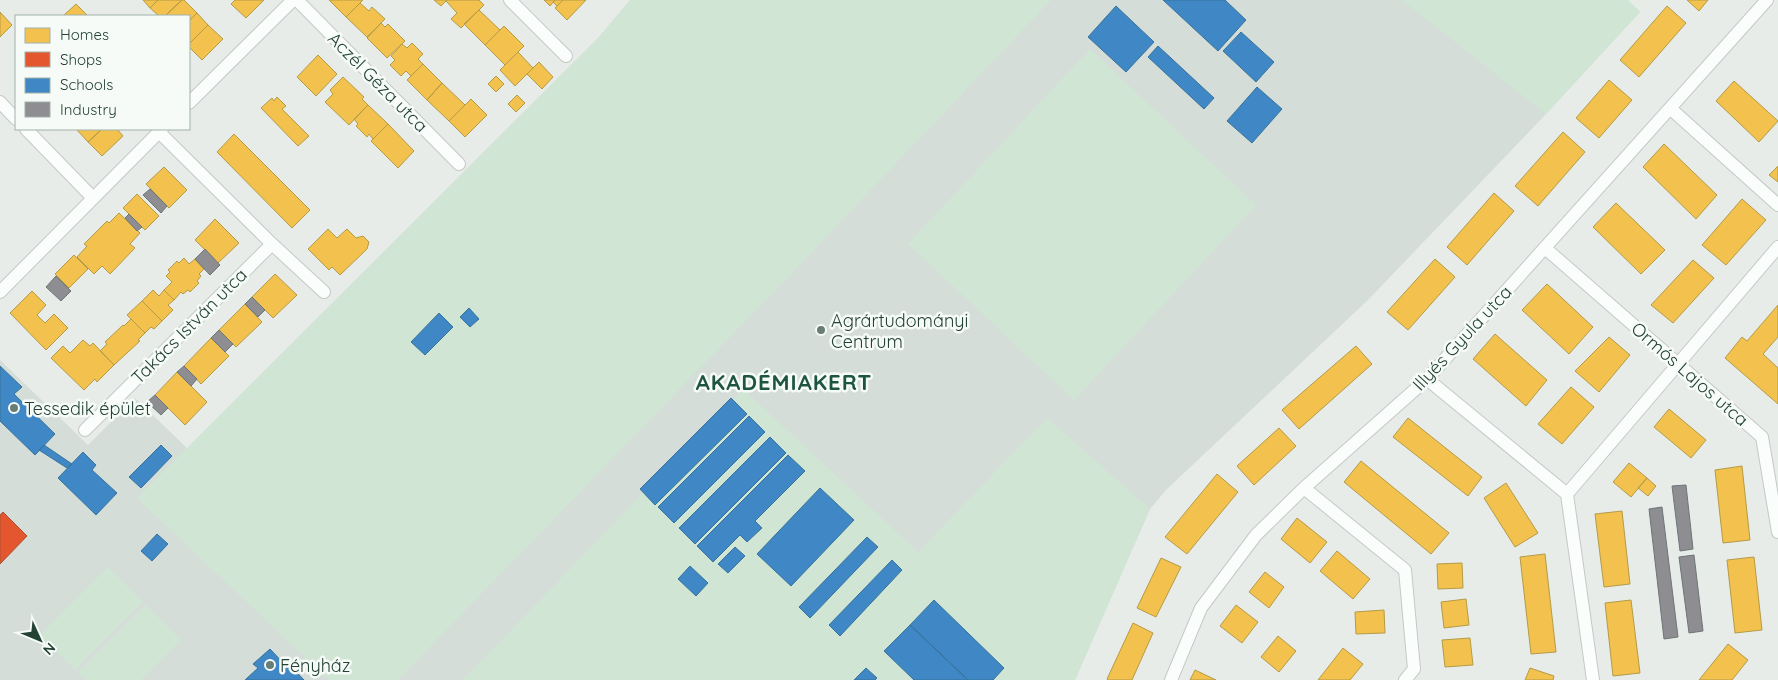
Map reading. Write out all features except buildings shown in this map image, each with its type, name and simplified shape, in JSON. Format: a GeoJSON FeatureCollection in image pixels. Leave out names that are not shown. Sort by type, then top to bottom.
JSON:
{"type":"FeatureCollection","features":[{"type":"Feature","properties":{"kind":"street"},"geometry":{"type":"LineString","coordinates":[[190,101],[293,0]]}},
{"type":"Feature","properties":{"kind":"street","name":"Aczél Géza utca"},"geometry":{"type":"LineString","coordinates":[[297,0],[459,164]]}},
{"type":"Feature","properties":{"kind":"street"},"geometry":{"type":"LineString","coordinates":[[510,0],[566,56]]}},
{"type":"Feature","properties":{"kind":"street","name":"Illyés Gyula utca"},"geometry":{"type":"LineString","coordinates":[[1171,680],[1201,608],[1256,535],[1304,488],[1427,379],[1767,0]]}},
{"type":"Feature","properties":{"kind":"street"},"geometry":{"type":"LineString","coordinates":[[0,102],[15,118]]}},
{"type":"Feature","properties":{"kind":"street"},"geometry":{"type":"LineString","coordinates":[[1671,109],[1778,205]]}},
{"type":"Feature","properties":{"kind":"street"},"geometry":{"type":"LineString","coordinates":[[27,130],[93,198]]}},
{"type":"Feature","properties":{"kind":"street"},"geometry":{"type":"LineString","coordinates":[[0,292],[161,130],[272,244],[324,292]]}},
{"type":"Feature","properties":{"kind":"street","name":"Takács István utca"},"geometry":{"type":"LineString","coordinates":[[85,430],[272,244]]}},
{"type":"Feature","properties":{"kind":"street"},"geometry":{"type":"LineString","coordinates":[[1567,494],[1778,247]]}},
{"type":"Feature","properties":{"kind":"street","name":"Ormós Lajos utca"},"geometry":{"type":"LineString","coordinates":[[1545,248],[1762,437],[1778,532]]}},
{"type":"Feature","properties":{"kind":"street"},"geometry":{"type":"LineString","coordinates":[[1427,379],[1567,494],[1593,680]]}},
{"type":"Feature","properties":{"kind":"street"},"geometry":{"type":"LineString","coordinates":[[1304,488],[1405,570],[1414,669],[1405,680]]}},
{"type":"Feature","properties":{"kind":"shaded area","name":"Agrártudományi Centrum"},"geometry":{"type":"Polygon","coordinates":[[[630,0],[1628,0],[1640,12],[1546,114],[1368,300],[1167,489],[1150,509],[1075,680],[0,680],[0,360],[88,445],[135,398],[187,448],[599,37],[630,0]]]}},
{"type":"Feature","properties":{"kind":"green space"},"geometry":{"type":"Polygon","coordinates":[[[630,0],[1051,0],[792,273],[398,680],[329,680],[137,498],[599,37],[630,0]]]}},
{"type":"Feature","properties":{"kind":"green space"},"geometry":{"type":"Polygon","coordinates":[[[1402,0],[1628,0],[1640,12],[1546,114],[1402,0]]]}},
{"type":"Feature","properties":{"kind":"green space"},"geometry":{"type":"Polygon","coordinates":[[[1090,49],[1256,205],[1074,400],[908,244],[1090,49]]]}},
{"type":"Feature","properties":{"kind":"green space"},"geometry":{"type":"Polygon","coordinates":[[[743,389],[918,552],[1047,418],[1150,509],[1075,680],[463,680],[743,389]]]}},
{"type":"Feature","properties":{"kind":"green space"},"geometry":{"type":"Polygon","coordinates":[[[108,567],[143,602],[75,670],[40,635],[108,567]]]}},
{"type":"Feature","properties":{"kind":"green space"},"geometry":{"type":"Polygon","coordinates":[[[146,605],[181,640],[141,680],[85,680],[78,672],[146,605]]]}},
{"type":"Feature","properties":{"kind":"place","name":"Agrártudományi Centrum"},"geometry":{"type":"Point","coordinates":[821,330]}},
{"type":"Feature","properties":{"kind":"place","name":"Tessedik épület"},"geometry":{"type":"Point","coordinates":[14,408]}},
{"type":"Feature","properties":{"kind":"place","name":"Fényház"},"geometry":{"type":"Point","coordinates":[270,665]}},
{"type":"Feature","properties":{"kind":"district","name":"AKADÉMIAKERT"},"geometry":{"type":"Point","coordinates":[784,382]}}]}
